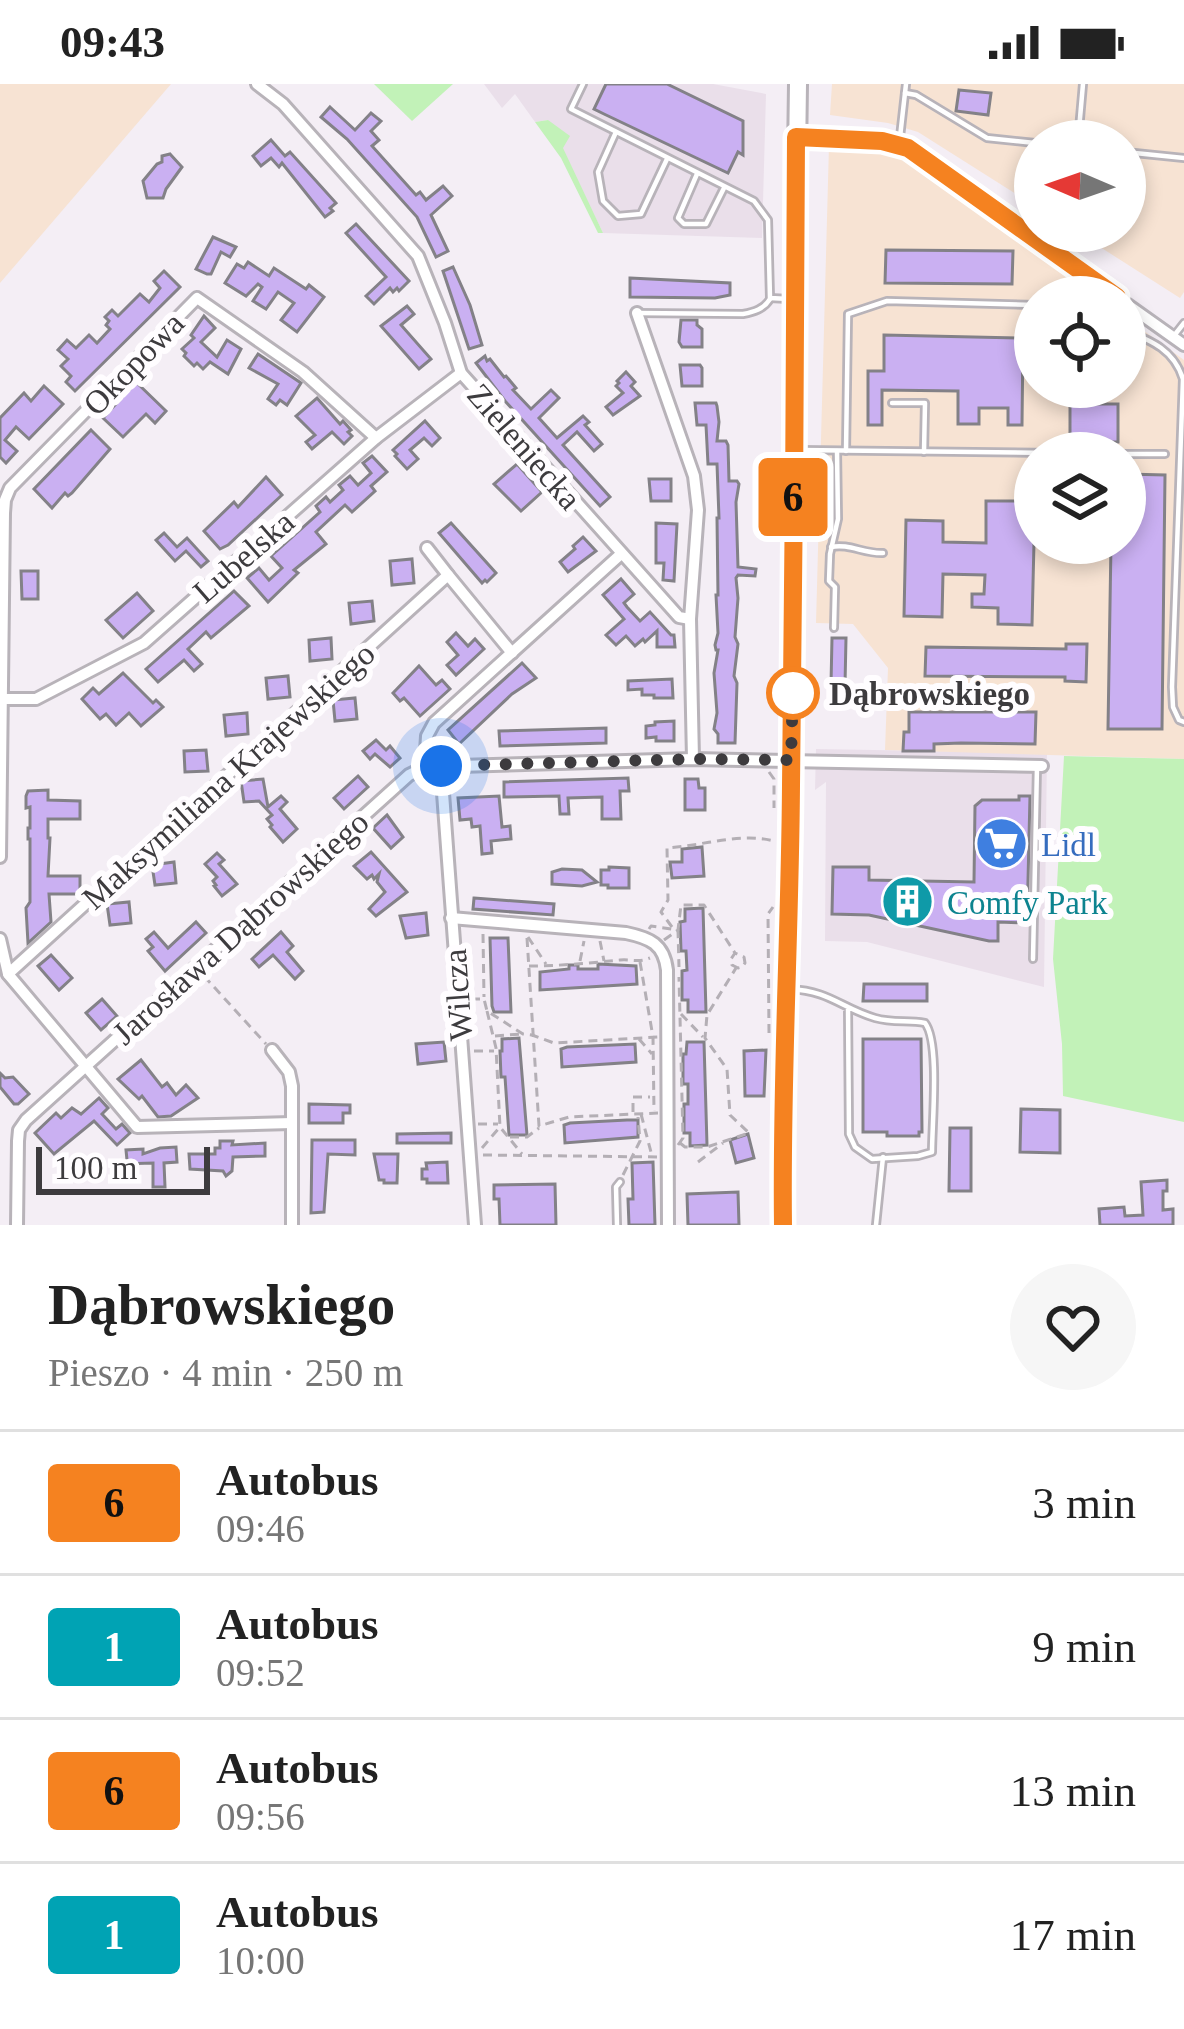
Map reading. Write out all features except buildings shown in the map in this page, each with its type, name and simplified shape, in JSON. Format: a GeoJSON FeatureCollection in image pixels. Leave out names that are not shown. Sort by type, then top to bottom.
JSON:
{"type":"FeatureCollection","features":[{"type":"Feature","properties":{"kind":"main road"},"geometry":{"type":"LineString","coordinates":[[783,1225],[798,84]]}},
{"type":"Feature","properties":{"kind":"street","name":"Zieleniecka"},"geometry":{"type":"LineString","coordinates":[[257,84],[283,104],[418,256],[461,373],[620,554],[679,617],[690,619]]}},
{"type":"Feature","properties":{"kind":"street"},"geometry":{"type":"LineString","coordinates":[[796,137],[882,141],[908,148],[1087,276]]}},
{"type":"Feature","properties":{"kind":"street","name":"Okopowa"},"geometry":{"type":"LineString","coordinates":[[4,699],[4,513],[10,488],[197,298],[303,372],[376,438]]}},
{"type":"Feature","properties":{"kind":"street"},"geometry":{"type":"LineString","coordinates":[[637,313],[694,476],[698,510],[690,619],[693,759]]}},
{"type":"Feature","properties":{"kind":"street"},"geometry":{"type":"LineString","coordinates":[[1146,318],[1184,345]]}},
{"type":"Feature","properties":{"kind":"street","name":"Lubelska"},"geometry":{"type":"LineString","coordinates":[[4,699],[35,699],[144,643],[376,438],[461,373]]}},
{"type":"Feature","properties":{"kind":"street"},"geometry":{"type":"LineString","coordinates":[[427,548],[512,652]]}},
{"type":"Feature","properties":{"kind":"street"},"geometry":{"type":"LineString","coordinates":[[620,554],[434,723],[427,736],[424,767],[693,759],[1039,766]]}},
{"type":"Feature","properties":{"kind":"street","name":"Maksymiliana Krajewskiego"},"geometry":{"type":"LineString","coordinates":[[8,974],[448,575]]}},
{"type":"Feature","properties":{"kind":"street"},"geometry":{"type":"LineString","coordinates":[[0,857],[4,699]]}},
{"type":"Feature","properties":{"kind":"street","name":"Wilcza"},"geometry":{"type":"LineString","coordinates":[[441,766],[475,1225]]}},
{"type":"Feature","properties":{"kind":"street","name":"Jarosława Dąbrowskiego"},"geometry":{"type":"LineString","coordinates":[[17,1225],[19,1130],[26,1120],[424,767]]}},
{"type":"Feature","properties":{"kind":"street"},"geometry":{"type":"LineString","coordinates":[[452,918],[527,930],[591,930],[646,937],[658,945],[667,963],[668,1225]]}},
{"type":"Feature","properties":{"kind":"street"},"geometry":{"type":"LineString","coordinates":[[0,939],[8,974],[136,1127],[292,1123]]}},
{"type":"Feature","properties":{"kind":"street"},"geometry":{"type":"LineString","coordinates":[[272,1050],[289,1072],[292,1225]]}},
{"type":"Feature","properties":{"kind":"lane"},"geometry":{"type":"LineString","coordinates":[[583,84],[571,109],[754,202],[768,220],[770,298],[766,304],[743,314],[637,313]]}},
{"type":"Feature","properties":{"kind":"lane"},"geometry":{"type":"LineString","coordinates":[[899,146],[906,84]]}},
{"type":"Feature","properties":{"kind":"lane"},"geometry":{"type":"LineString","coordinates":[[1080,120],[1083,84]]}},
{"type":"Feature","properties":{"kind":"lane"},"geometry":{"type":"LineString","coordinates":[[905,94],[916,95],[987,139],[1014,141]]}},
{"type":"Feature","properties":{"kind":"lane"},"geometry":{"type":"LineString","coordinates":[[616,132],[598,172],[603,201],[618,216],[640,214],[667,159]]}},
{"type":"Feature","properties":{"kind":"lane"},"geometry":{"type":"LineString","coordinates":[[1146,154],[1184,158]]}},
{"type":"Feature","properties":{"kind":"lane"},"geometry":{"type":"LineString","coordinates":[[697,174],[679,218],[684,224],[706,224],[724,188]]}},
{"type":"Feature","properties":{"kind":"lane"},"geometry":{"type":"LineString","coordinates":[[1064,260],[1065,252]]}},
{"type":"Feature","properties":{"kind":"lane"},"geometry":{"type":"LineString","coordinates":[[770,298],[794,299]]}},
{"type":"Feature","properties":{"kind":"lane"},"geometry":{"type":"LineString","coordinates":[[846,451],[848,314],[886,302],[1014,305]]}},
{"type":"Feature","properties":{"kind":"lane"},"geometry":{"type":"LineString","coordinates":[[1173,337],[1184,322]]}},
{"type":"Feature","properties":{"kind":"lane"},"geometry":{"type":"LineString","coordinates":[[1146,339],[1173,356],[1183,379],[1172,687],[1173,707],[1184,722]]}},
{"type":"Feature","properties":{"kind":"lane"},"geometry":{"type":"LineString","coordinates":[[892,403],[925,403],[924,452]]}},
{"type":"Feature","properties":{"kind":"lane"},"geometry":{"type":"LineString","coordinates":[[793,450],[1014,453]]}},
{"type":"Feature","properties":{"kind":"lane"},"geometry":{"type":"LineString","coordinates":[[833,628],[835,587],[829,581],[838,519],[837,451]]}},
{"type":"Feature","properties":{"kind":"lane"},"geometry":{"type":"LineString","coordinates":[[1146,454],[1165,454]]}},
{"type":"Feature","properties":{"kind":"lane"},"geometry":{"type":"LineString","coordinates":[[831,547],[842,544],[868,554],[883,553]]}},
{"type":"Feature","properties":{"kind":"lane"},"geometry":{"type":"LineString","coordinates":[[1034,959],[1039,766]]}},
{"type":"Feature","properties":{"kind":"lane"},"geometry":{"type":"LineString","coordinates":[[784,988],[824,993],[889,1022],[925,1023],[931,1030],[932,1152],[872,1160],[849,1135],[848,1007]]}},
{"type":"Feature","properties":{"kind":"lane"},"geometry":{"type":"LineString","coordinates":[[876,1225],[883,1157]]}},
{"type":"Feature","properties":{"kind":"lane"},"geometry":{"type":"LineString","coordinates":[[617,1225],[616,1186],[620,1182]]}},
{"type":"Feature","properties":{"kind":"path"},"geometry":{"type":"LineString","coordinates":[[768,759],[767,771],[774,779],[774,824]]}},
{"type":"Feature","properties":{"kind":"path"},"geometry":{"type":"LineString","coordinates":[[673,929],[662,912],[668,900],[667,848],[731,839],[775,842]]}},
{"type":"Feature","properties":{"kind":"path"},"geometry":{"type":"LineString","coordinates":[[658,945],[678,930],[681,905],[704,905],[735,953],[746,960],[742,968],[736,968]]}},
{"type":"Feature","properties":{"kind":"path"},"geometry":{"type":"LineString","coordinates":[[774,906],[768,914],[767,1030],[776,1045]]}},
{"type":"Feature","properties":{"kind":"path"},"geometry":{"type":"LineString","coordinates":[[483,920],[484,999],[496,1051],[500,1125],[524,1156]]}},
{"type":"Feature","properties":{"kind":"path"},"geometry":{"type":"LineString","coordinates":[[527,930],[539,1126]]}},
{"type":"Feature","properties":{"kind":"path"},"geometry":{"type":"LineString","coordinates":[[527,930],[547,966]]}},
{"type":"Feature","properties":{"kind":"path"},"geometry":{"type":"LineString","coordinates":[[580,962],[591,930]]}},
{"type":"Feature","properties":{"kind":"path"},"geometry":{"type":"LineString","coordinates":[[591,930],[604,962]]}},
{"type":"Feature","properties":{"kind":"path"},"geometry":{"type":"LineString","coordinates":[[454,947],[483,947]]}},
{"type":"Feature","properties":{"kind":"path"},"geometry":{"type":"LineString","coordinates":[[735,953],[731,962],[736,968]]}},
{"type":"Feature","properties":{"kind":"path"},"geometry":{"type":"LineString","coordinates":[[527,965],[651,958],[667,963]]}},
{"type":"Feature","properties":{"kind":"path"},"geometry":{"type":"LineString","coordinates":[[640,962],[653,1037],[654,1113]]}},
{"type":"Feature","properties":{"kind":"path"},"geometry":{"type":"LineString","coordinates":[[195,967],[272,1050]]}},
{"type":"Feature","properties":{"kind":"path"},"geometry":{"type":"LineString","coordinates":[[705,1038],[707,1015],[736,968]]}},
{"type":"Feature","properties":{"kind":"path"},"geometry":{"type":"LineString","coordinates":[[458,999],[484,999]]}},
{"type":"Feature","properties":{"kind":"path"},"geometry":{"type":"LineString","coordinates":[[487,1011],[523,1034]]}},
{"type":"Feature","properties":{"kind":"path"},"geometry":{"type":"LineString","coordinates":[[680,1143],[685,1148],[707,1147],[749,1133],[730,1115],[727,1069],[681,1014]]}},
{"type":"Feature","properties":{"kind":"path"},"geometry":{"type":"LineString","coordinates":[[493,1036],[532,1035],[554,1043],[668,1036]]}},
{"type":"Feature","properties":{"kind":"path"},"geometry":{"type":"LineString","coordinates":[[637,1037],[653,1056]]}},
{"type":"Feature","properties":{"kind":"path"},"geometry":{"type":"LineString","coordinates":[[462,1051],[496,1051]]}},
{"type":"Feature","properties":{"kind":"path"},"geometry":{"type":"LineString","coordinates":[[652,1157],[633,1097],[668,1096]]}},
{"type":"Feature","properties":{"kind":"path"},"geometry":{"type":"LineString","coordinates":[[509,1138],[527,1137],[539,1126],[569,1117],[668,1113]]}},
{"type":"Feature","properties":{"kind":"path"},"geometry":{"type":"LineString","coordinates":[[620,1182],[640,1141],[637,1114]]}},
{"type":"Feature","properties":{"kind":"path"},"geometry":{"type":"LineString","coordinates":[[467,1124],[500,1125]]}},
{"type":"Feature","properties":{"kind":"path"},"geometry":{"type":"LineString","coordinates":[[500,1125],[476,1155],[668,1157]]}},
{"type":"Feature","properties":{"kind":"path"},"geometry":{"type":"LineString","coordinates":[[698,1162],[729,1138]]}},
{"type":"Feature","properties":{"kind":"shaded area"},"geometry":{"type":"Polygon","coordinates":[[[0,84],[171,84],[0,283],[0,84]]]}},
{"type":"Feature","properties":{"kind":"shaded area"},"geometry":{"type":"Polygon","coordinates":[[[484,84],[713,84],[766,94],[762,238],[603,233],[548,120],[535,122],[515,94],[502,108],[484,84]]]}},
{"type":"Feature","properties":{"kind":"shaded area"},"geometry":{"type":"Polygon","coordinates":[[[832,84],[1184,84],[1184,292],[1180,298],[1108,252],[1146,252],[1146,120],[1014,120],[1014,193],[918,132],[830,115],[832,84]]]}},
{"type":"Feature","properties":{"kind":"shaded area"},"geometry":{"type":"Polygon","coordinates":[[[829,145],[900,152],[1014,235],[1014,252],[1037,252],[1069,276],[1014,276],[1014,408],[1146,408],[1146,332],[1184,360],[1184,759],[885,750],[888,668],[853,624],[816,623],[829,145]]]}},
{"type":"Feature","properties":{"kind":"shaded area","name":"Comfy Park"},"geometry":{"type":"Polygon","coordinates":[[[816,749],[1047,753],[1044,987],[867,942],[825,941],[826,782],[815,790],[816,749]]]}},
{"type":"Feature","properties":{"kind":"green space"},"geometry":{"type":"Polygon","coordinates":[[[374,84],[453,84],[412,121],[374,84]]]}},
{"type":"Feature","properties":{"kind":"green space"},"geometry":{"type":"Polygon","coordinates":[[[548,120],[570,136],[563,148],[603,233],[598,233],[561,158],[535,122],[548,120]]]}},
{"type":"Feature","properties":{"kind":"green space"},"geometry":{"type":"Polygon","coordinates":[[[1064,756],[1184,759],[1184,1122],[1063,1096],[1053,959],[1064,756]]]}},
{"type":"Feature","properties":{"kind":"bus line","name":"6"},"geometry":{"type":"LineString","coordinates":[[783,1225],[794,628],[796,137],[882,141],[908,148],[1088,276]]}},
{"type":"Feature","properties":{"kind":"place","name":"Dąbrowskiego"},"geometry":{"type":"Point","coordinates":[793,693]}},
{"type":"Feature","properties":{"kind":"place","name":"Lidl"},"geometry":{"type":"Point","coordinates":[1002,844]}},
{"type":"Feature","properties":{"kind":"place","name":"Comfy Park"},"geometry":{"type":"Point","coordinates":[908,902]}},
{"type":"Feature","properties":{"kind":"route"},"geometry":{"type":"LineString","coordinates":[[441,766],[791,760],[793,684],[793,693]]}}]}
